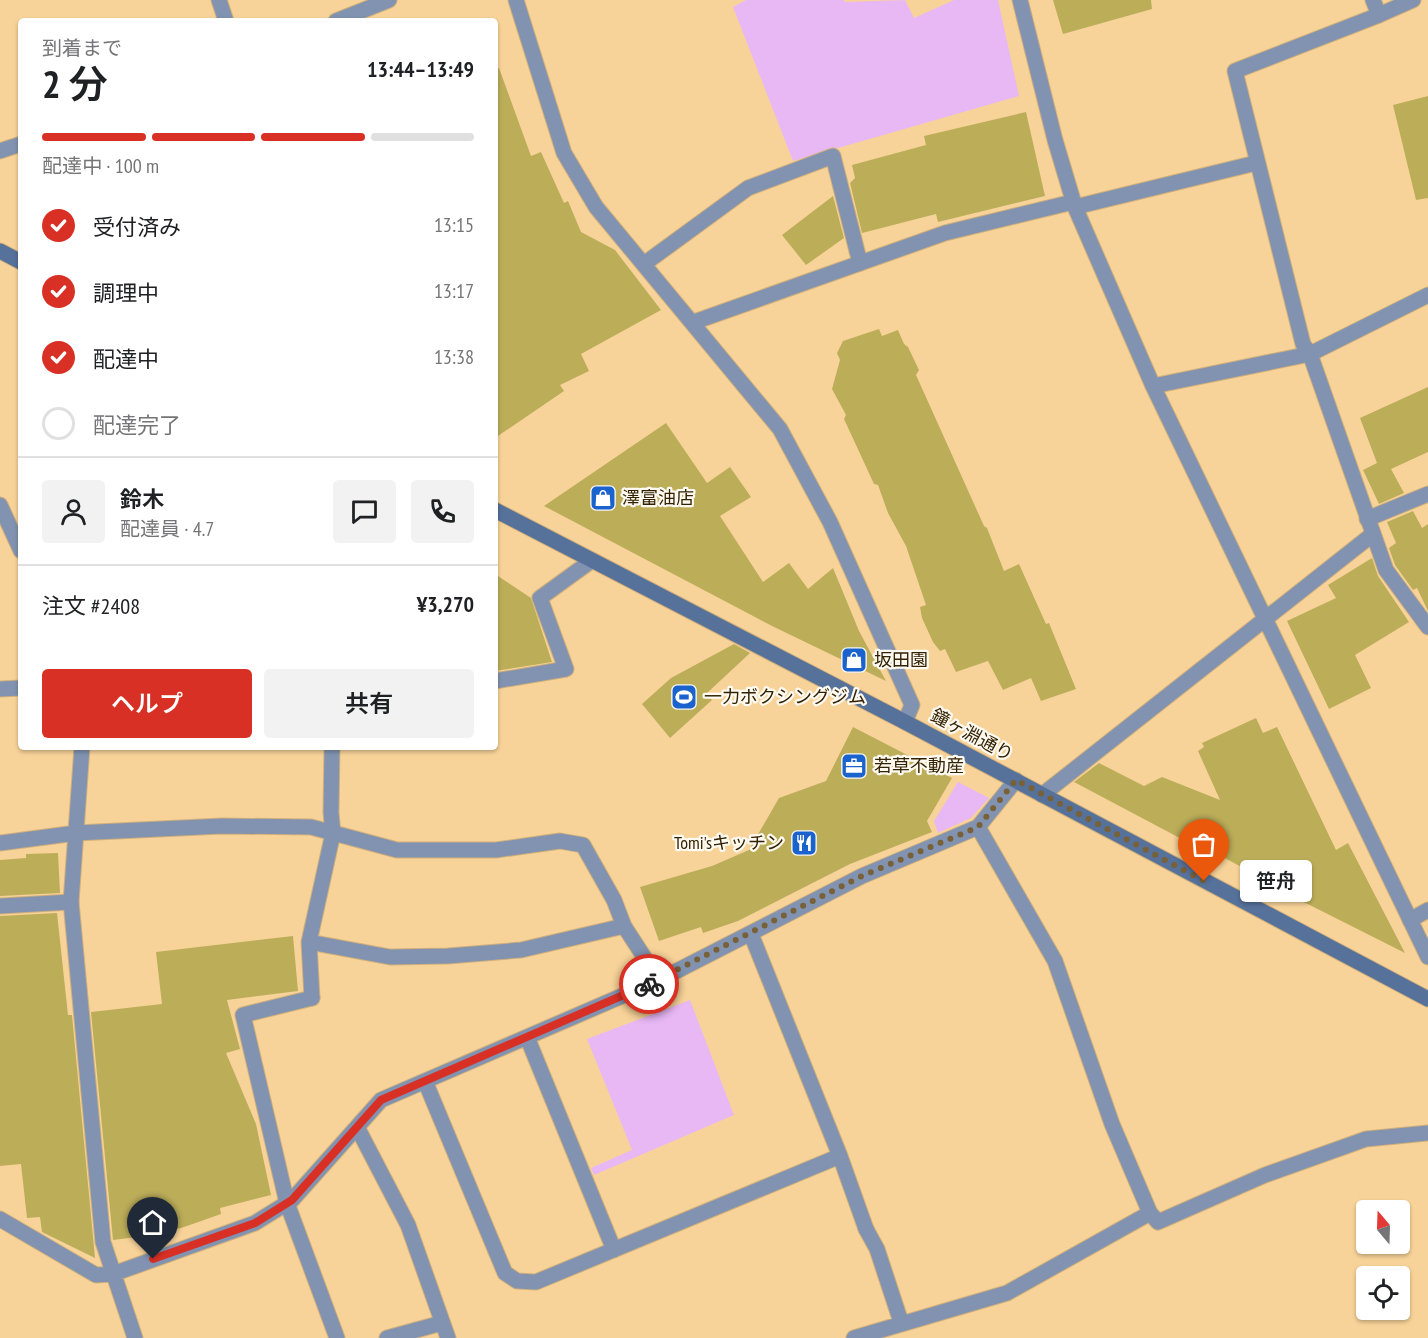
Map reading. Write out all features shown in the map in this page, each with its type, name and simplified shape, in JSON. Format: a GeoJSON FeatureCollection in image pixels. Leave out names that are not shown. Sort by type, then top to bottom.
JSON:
{"type":"FeatureCollection","features":[{"type":"Feature","properties":{"kind":"main road"},"geometry":{"type":"LineString","coordinates":[[0,251],[18,260]]}},
{"type":"Feature","properties":{"kind":"main road","name":"鐘ヶ淵通り"},"geometry":{"type":"LineString","coordinates":[[498,512],[1016,780],[1428,999]]}},
{"type":"Feature","properties":{"kind":"street"},"geometry":{"type":"LineString","coordinates":[[219,0],[225,18]]}},
{"type":"Feature","properties":{"kind":"street"},"geometry":{"type":"LineString","coordinates":[[344,18],[389,0]]}},
{"type":"Feature","properties":{"kind":"street"},"geometry":{"type":"LineString","coordinates":[[516,0],[564,153],[596,207],[694,322],[780,429],[830,522],[912,705],[905,722]]}},
{"type":"Feature","properties":{"kind":"street"},"geometry":{"type":"LineString","coordinates":[[1020,0],[1055,140],[1074,205],[1153,386],[1428,957]]}},
{"type":"Feature","properties":{"kind":"street"},"geometry":{"type":"LineString","coordinates":[[1373,0],[1379,15]]}},
{"type":"Feature","properties":{"kind":"street"},"geometry":{"type":"LineString","coordinates":[[1413,0],[1235,71],[1256,163],[1303,344],[1310,354],[1386,570],[1428,627]]}},
{"type":"Feature","properties":{"kind":"street"},"geometry":{"type":"LineString","coordinates":[[0,151],[18,145]]}},
{"type":"Feature","properties":{"kind":"street"},"geometry":{"type":"LineString","coordinates":[[644,264],[748,188],[833,156],[860,263]]}},
{"type":"Feature","properties":{"kind":"street"},"geometry":{"type":"LineString","coordinates":[[694,322],[945,233],[1256,163]]}},
{"type":"Feature","properties":{"kind":"street"},"geometry":{"type":"LineString","coordinates":[[1153,386],[1310,354],[1428,295]]}},
{"type":"Feature","properties":{"kind":"street"},"geometry":{"type":"LineString","coordinates":[[1367,519],[1428,494]]}},
{"type":"Feature","properties":{"kind":"street"},"geometry":{"type":"LineString","coordinates":[[0,505],[18,544]]}},
{"type":"Feature","properties":{"kind":"street"},"geometry":{"type":"LineString","coordinates":[[1042,795],[1373,534]]}},
{"type":"Feature","properties":{"kind":"street"},"geometry":{"type":"LineString","coordinates":[[498,680],[566,669],[540,598],[591,561]]}},
{"type":"Feature","properties":{"kind":"street"},"geometry":{"type":"LineString","coordinates":[[0,689],[18,688]]}},
{"type":"Feature","properties":{"kind":"street"},"geometry":{"type":"LineString","coordinates":[[82,750],[71,902],[103,1242],[135,1338]]}},
{"type":"Feature","properties":{"kind":"street"},"geometry":{"type":"LineString","coordinates":[[332,750],[333,833],[309,942],[312,998],[243,1015],[287,1203],[337,1338]]}},
{"type":"Feature","properties":{"kind":"street"},"geometry":{"type":"LineString","coordinates":[[0,1219],[96,1275],[113,1274],[255,1223],[287,1203],[381,1100],[659,980],[862,876],[978,827],[1016,780]]}},
{"type":"Feature","properties":{"kind":"street"},"geometry":{"type":"LineString","coordinates":[[0,843],[76,833],[222,826],[311,826],[397,850],[496,850],[560,841],[583,844],[614,900],[624,926],[659,980]]}},
{"type":"Feature","properties":{"kind":"street"},"geometry":{"type":"LineString","coordinates":[[978,827],[1055,961],[1112,1124],[1150,1213],[1158,1222],[1265,1174],[1366,1139],[1428,1133]]}},
{"type":"Feature","properties":{"kind":"street"},"geometry":{"type":"LineString","coordinates":[[0,906],[71,902]]}},
{"type":"Feature","properties":{"kind":"street"},"geometry":{"type":"LineString","coordinates":[[1410,920],[1428,910]]}},
{"type":"Feature","properties":{"kind":"street"},"geometry":{"type":"LineString","coordinates":[[309,942],[390,957],[448,956],[520,950],[624,926]]}},
{"type":"Feature","properties":{"kind":"street"},"geometry":{"type":"LineString","coordinates":[[751,934],[840,1155],[866,1229],[877,1248],[901,1322]]}},
{"type":"Feature","properties":{"kind":"street"},"geometry":{"type":"LineString","coordinates":[[527,1037],[614,1250]]}},
{"type":"Feature","properties":{"kind":"street"},"geometry":{"type":"LineString","coordinates":[[425,1081],[505,1273],[517,1281],[536,1282],[840,1155]]}},
{"type":"Feature","properties":{"kind":"street"},"geometry":{"type":"LineString","coordinates":[[357,1127],[408,1225],[448,1338]]}},
{"type":"Feature","properties":{"kind":"street"},"geometry":{"type":"LineString","coordinates":[[854,1338],[901,1322],[1007,1293],[1150,1213]]}},
{"type":"Feature","properties":{"kind":"street"},"geometry":{"type":"LineString","coordinates":[[387,1338],[442,1323]]}},
{"type":"Feature","properties":{"kind":"shaded area"},"geometry":{"type":"Polygon","coordinates":[[[746,0],[844,0],[845,2],[905,0],[914,18],[954,0],[998,0],[1019,96],[793,161],[733,7],[746,0]]]}},
{"type":"Feature","properties":{"kind":"shaded area"},"geometry":{"type":"Polygon","coordinates":[[[958,782],[989,798],[971,818],[938,833],[934,821],[958,782]]]}},
{"type":"Feature","properties":{"kind":"shaded area"},"geometry":{"type":"Polygon","coordinates":[[[690,1000],[734,1115],[594,1175],[591,1168],[632,1150],[587,1039],[690,1000]]]}},
{"type":"Feature","properties":{"kind":"building"},"geometry":{"type":"Polygon","coordinates":[[[1053,0],[1151,0],[1152,9],[1063,34],[1053,0]]]}},
{"type":"Feature","properties":{"kind":"building"},"geometry":{"type":"Polygon","coordinates":[[[498,68],[531,156],[541,152],[564,203],[568,201],[581,232],[615,250],[661,310],[581,354],[589,371],[560,385],[564,391],[498,436],[498,68]]]}},
{"type":"Feature","properties":{"kind":"building"},"geometry":{"type":"Polygon","coordinates":[[[1428,96],[1428,198],[1416,200],[1393,105],[1428,96]]]}},
{"type":"Feature","properties":{"kind":"building"},"geometry":{"type":"Polygon","coordinates":[[[1026,112],[1045,196],[938,222],[936,214],[862,233],[850,183],[855,178],[852,165],[926,145],[924,136],[1026,112]]]}},
{"type":"Feature","properties":{"kind":"building"},"geometry":{"type":"Polygon","coordinates":[[[833,196],[844,238],[806,265],[782,235],[833,196]]]}},
{"type":"Feature","properties":{"kind":"building"},"geometry":{"type":"Polygon","coordinates":[[[879,329],[882,336],[898,330],[904,344],[908,347],[919,370],[916,375],[984,526],[987,528],[1004,571],[1019,564],[1046,624],[1049,623],[1076,689],[1041,701],[1031,678],[1003,690],[988,661],[956,672],[945,649],[940,651],[933,642],[922,618],[920,607],[926,605],[906,546],[888,513],[878,485],[874,484],[844,419],[846,415],[832,389],[840,360],[837,353],[843,341],[879,329]]]}},
{"type":"Feature","properties":{"kind":"building"},"geometry":{"type":"Polygon","coordinates":[[[1428,387],[1428,452],[1391,469],[1404,493],[1379,504],[1363,470],[1377,463],[1360,418],[1428,387]]]}},
{"type":"Feature","properties":{"kind":"building"},"geometry":{"type":"Polygon","coordinates":[[[666,423],[707,483],[730,467],[751,497],[720,516],[763,582],[789,563],[808,589],[833,568],[859,631],[886,681],[770,625],[544,506],[666,423]]]}},
{"type":"Feature","properties":{"kind":"building"},"geometry":{"type":"Polygon","coordinates":[[[1413,511],[1422,528],[1428,524],[1428,611],[1417,588],[1413,590],[1395,565],[1389,548],[1396,543],[1387,522],[1413,511]]]}},
{"type":"Feature","properties":{"kind":"building"},"geometry":{"type":"Polygon","coordinates":[[[1372,558],[1378,576],[1409,622],[1355,655],[1371,688],[1329,709],[1287,621],[1336,598],[1328,585],[1372,558]]]}},
{"type":"Feature","properties":{"kind":"building"},"geometry":{"type":"Polygon","coordinates":[[[498,576],[531,598],[552,662],[498,671],[498,576]]]}},
{"type":"Feature","properties":{"kind":"building"},"geometry":{"type":"Polygon","coordinates":[[[734,644],[750,653],[706,694],[712,700],[670,738],[642,704],[671,678],[734,644]]]}},
{"type":"Feature","properties":{"kind":"building"},"geometry":{"type":"Polygon","coordinates":[[[1256,718],[1263,733],[1277,727],[1336,850],[1348,843],[1405,953],[1258,879],[1256,875],[1212,851],[1210,854],[1074,782],[1099,763],[1144,786],[1162,777],[1220,800],[1198,751],[1204,747],[1202,743],[1256,718]]]}},
{"type":"Feature","properties":{"kind":"building"},"geometry":{"type":"Polygon","coordinates":[[[853,727],[952,778],[927,821],[932,832],[850,864],[738,921],[703,933],[701,927],[659,941],[640,887],[712,866],[749,850],[779,798],[826,781],[853,727]]]}},
{"type":"Feature","properties":{"kind":"building"},"geometry":{"type":"Polygon","coordinates":[[[58,853],[60,893],[0,896],[0,860],[26,858],[26,854],[58,853]]]}},
{"type":"Feature","properties":{"kind":"building"},"geometry":{"type":"Polygon","coordinates":[[[57,913],[68,1015],[72,1015],[95,1258],[42,1232],[40,1217],[27,1218],[21,1164],[0,1166],[0,916],[57,913]]]}},
{"type":"Feature","properties":{"kind":"building"},"geometry":{"type":"Polygon","coordinates":[[[293,936],[298,991],[227,1000],[240,1049],[226,1053],[256,1124],[271,1195],[220,1208],[221,1214],[161,1234],[113,1240],[91,1012],[162,1004],[156,952],[293,936]]]}},
{"type":"Feature","properties":{"kind":"way so far"},"geometry":{"type":"LineString","coordinates":[[649,984],[862,876],[978,827],[1016,780],[1204,881]]}},
{"type":"Feature","properties":{"kind":"place","name":"澤富油店"},"geometry":{"type":"Point","coordinates":[603,498]}},
{"type":"Feature","properties":{"kind":"place","name":"坂田園"},"geometry":{"type":"Point","coordinates":[854,660]}},
{"type":"Feature","properties":{"kind":"place","name":"一力ボクシングジム"},"geometry":{"type":"Point","coordinates":[684,697]}},
{"type":"Feature","properties":{"kind":"place","name":"若草不動産"},"geometry":{"type":"Point","coordinates":[854,766]}},
{"type":"Feature","properties":{"kind":"place","name":"Tomi'sキッチン"},"geometry":{"type":"Point","coordinates":[804,843]}},
{"type":"Feature","properties":{"kind":"place","name":"笹舟"},"geometry":{"type":"Point","coordinates":[1204,881]}},
{"type":"Feature","properties":{"kind":"route"},"geometry":{"type":"LineString","coordinates":[[153,1259],[255,1223],[292,1200],[381,1100],[649,984]]}}]}
